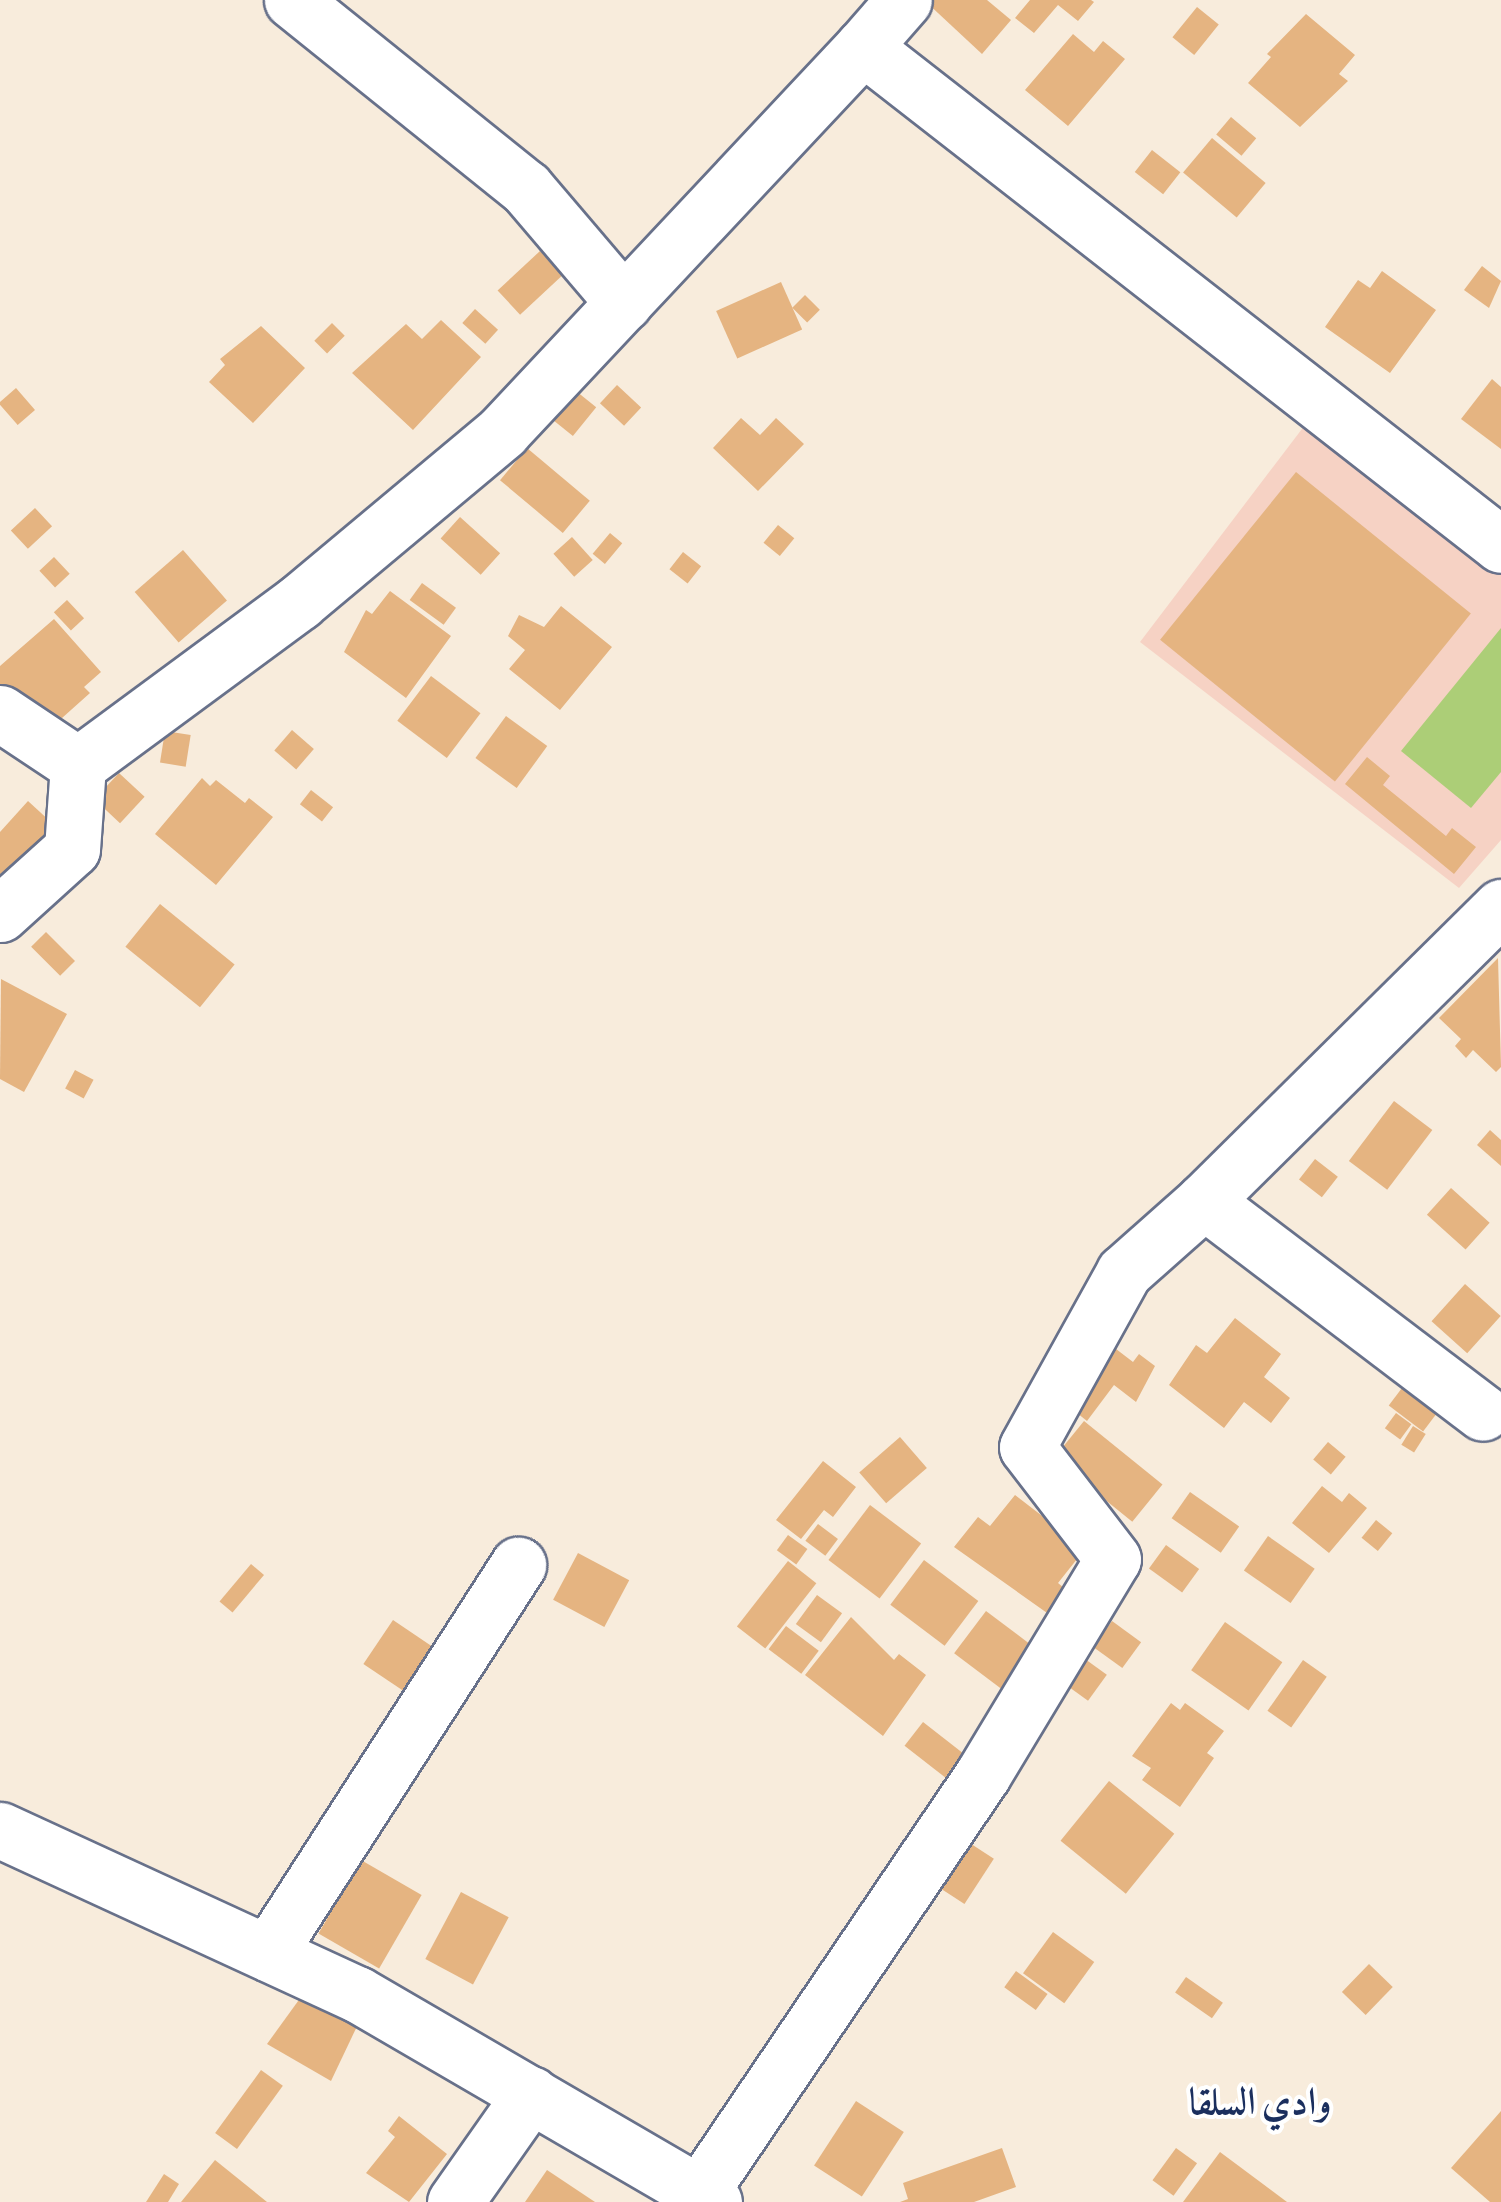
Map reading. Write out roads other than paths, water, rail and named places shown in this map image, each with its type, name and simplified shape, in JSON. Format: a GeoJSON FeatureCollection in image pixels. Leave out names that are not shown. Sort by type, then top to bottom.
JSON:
{"type":"FeatureCollection","features":[{"type":"Feature","properties":{"kind":"street"},"geometry":{"type":"LineString","coordinates":[[292,0],[526,188],[624,303]]}},
{"type":"Feature","properties":{"kind":"street"},"geometry":{"type":"LineString","coordinates":[[0,914],[72,849],[78,764],[299,602],[502,432],[904,0]]}},
{"type":"Feature","properties":{"kind":"street"},"geometry":{"type":"LineString","coordinates":[[864,47],[1501,545]]}},
{"type":"Feature","properties":{"kind":"street"},"geometry":{"type":"LineString","coordinates":[[0,713],[78,764]]}},
{"type":"Feature","properties":{"kind":"street"},"geometry":{"type":"LineString","coordinates":[[0,1830],[357,1994],[707,2197],[982,1776],[1113,1559],[1028,1447],[1124,1272],[1204,1202],[1501,907]]}},
{"type":"Feature","properties":{"kind":"street"},"geometry":{"type":"LineString","coordinates":[[1204,1202],[1483,1413]]}},
{"type":"Feature","properties":{"kind":"street"},"geometry":{"type":"LineString","coordinates":[[268,1953],[518,1565]]}},
{"type":"Feature","properties":{"kind":"street"},"geometry":{"type":"LineString","coordinates":[[456,2202],[531,2094]]}},
{"type":"Feature","properties":{"kind":"district","name":"وادي السلقا"},"geometry":{"type":"Point","coordinates":[1260,2103]}}]}
